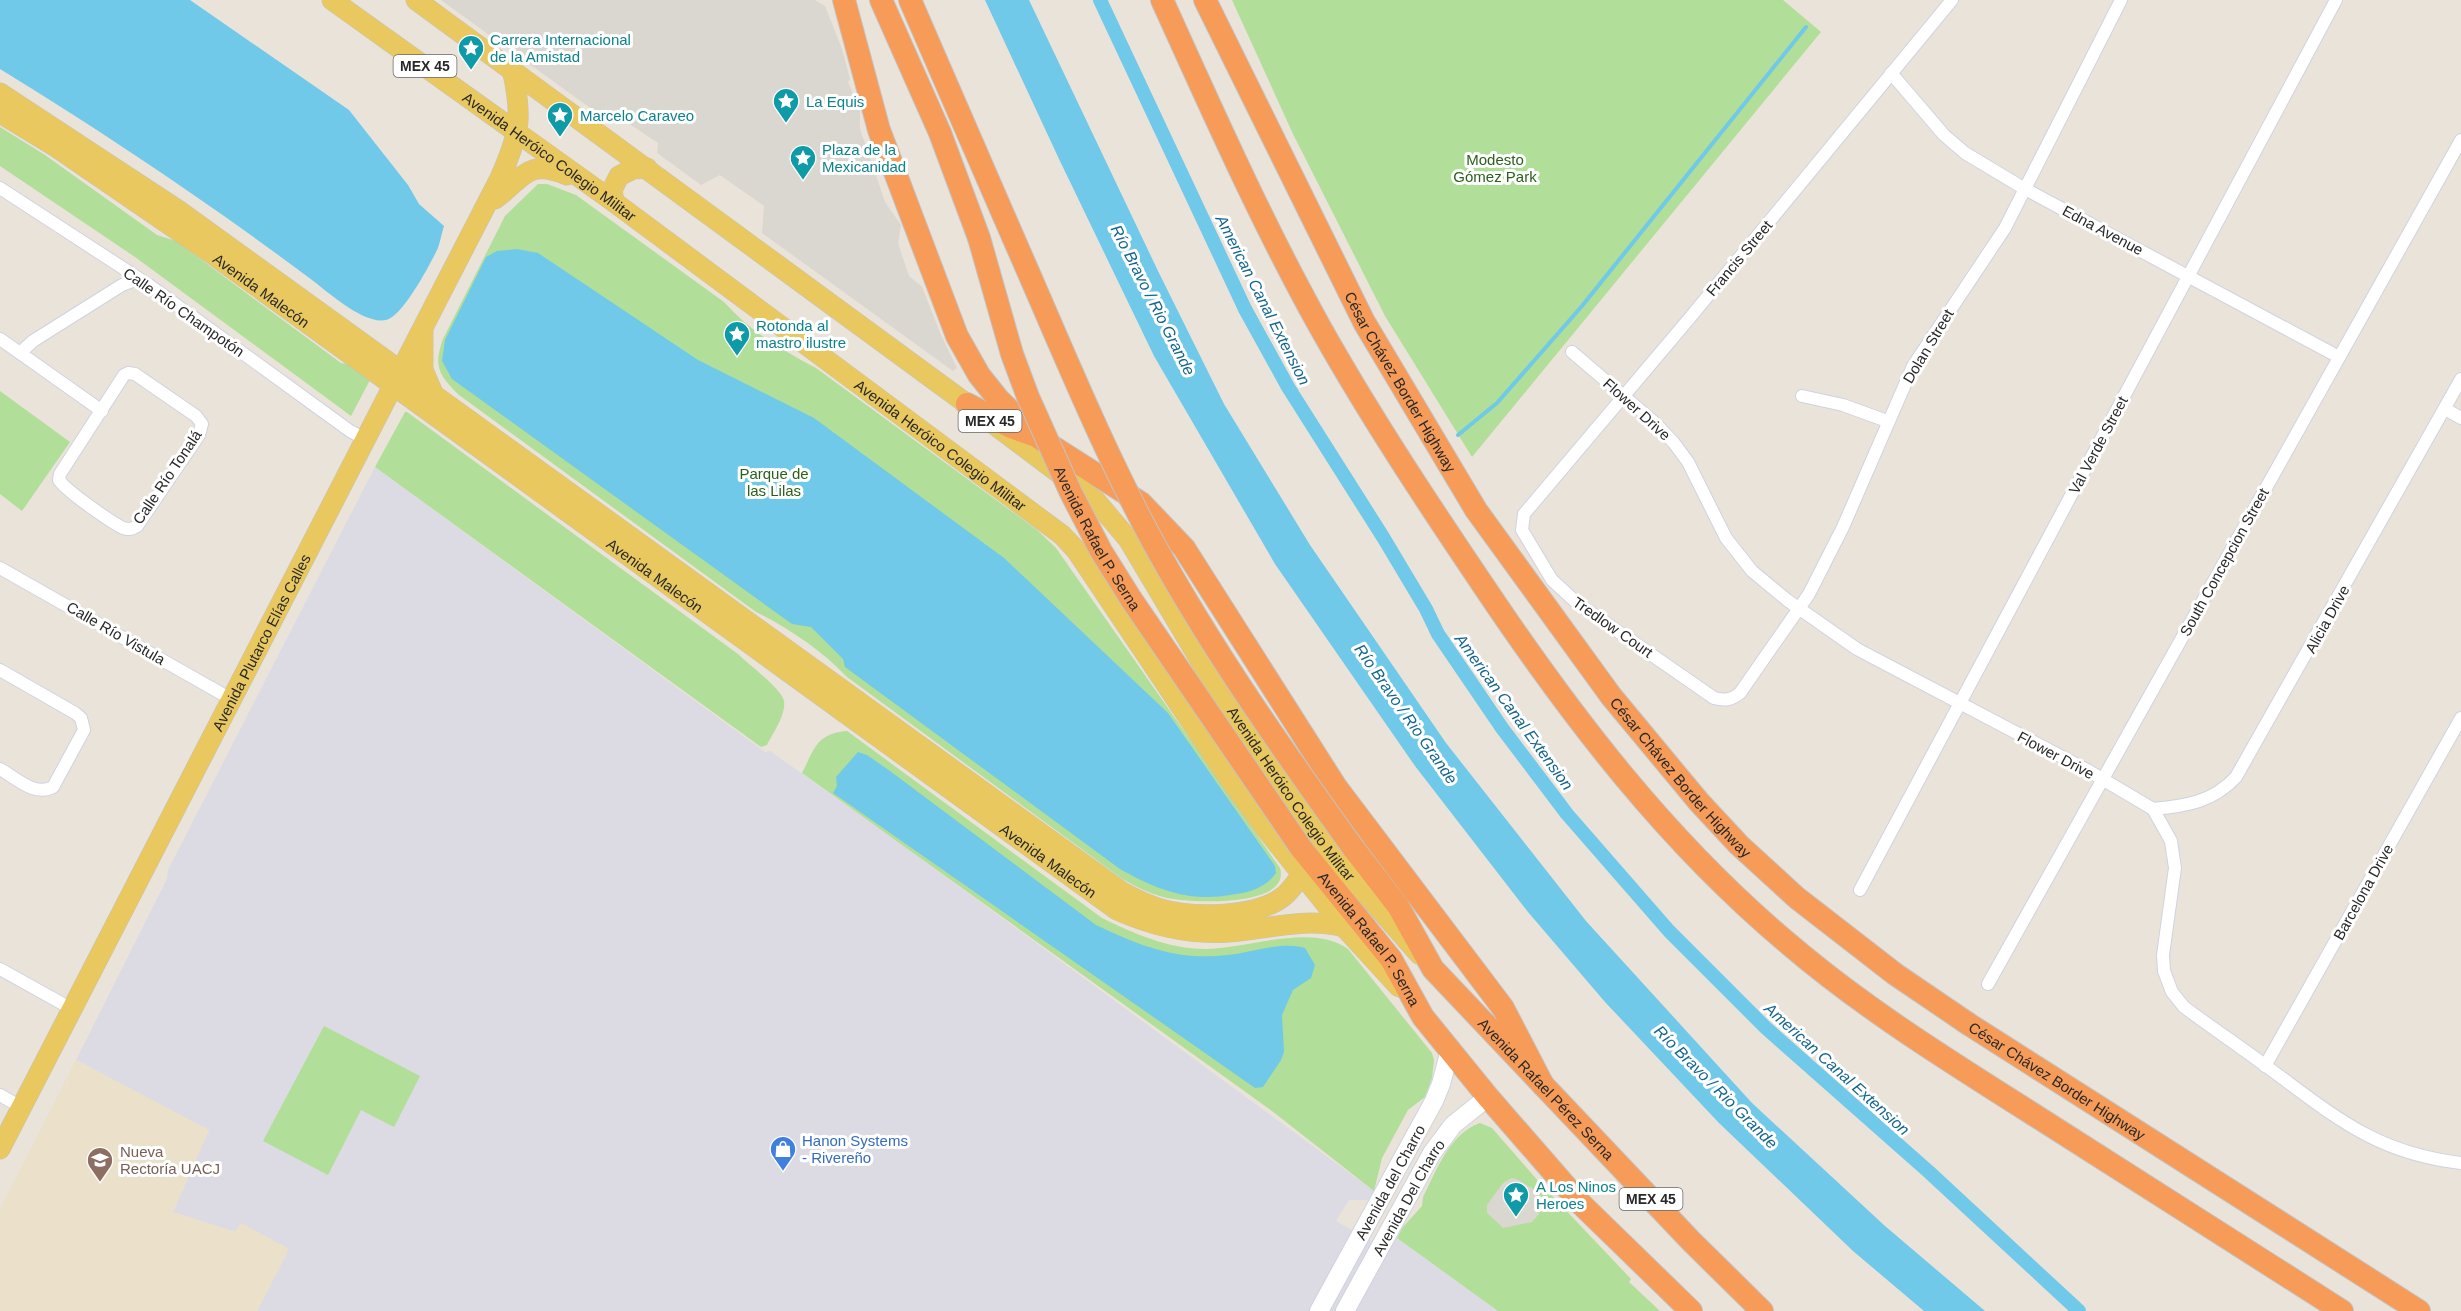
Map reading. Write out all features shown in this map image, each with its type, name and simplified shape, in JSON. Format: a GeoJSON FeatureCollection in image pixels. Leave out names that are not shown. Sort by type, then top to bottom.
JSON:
{"type":"FeatureCollection","features":[{"type":"Feature","properties":{"kind":"highway"},"geometry":{"type":"LineString","coordinates":[[844,0],[879,130],[957,336],[979,375],[999,400],[1036,436],[1141,503],[1189,555],[1251,657],[1336,787],[1503,1008],[1543,1085]]}},
{"type":"Feature","properties":{"kind":"highway","name":"Avenida Rafael P. Serna"},"geometry":{"type":"LineString","coordinates":[[881,0],[940,133],[979,238],[1012,354],[1028,398],[1071,494],[1101,551],[1131,599],[1301,848],[1391,959],[1423,1017]]}},
{"type":"Feature","properties":{"kind":"highway"},"geometry":{"type":"LineString","coordinates":[[910,0],[1108,452],[1152,541],[1238,683],[1354,849],[1398,906],[1432,969]]}},
{"type":"Feature","properties":{"kind":"highway"},"geometry":{"type":"LineString","coordinates":[[1162,0],[1288,264],[1353,384],[1439,519],[1540,668],[1578,720],[1653,812],[1710,873],[1786,942],[1868,1007],[2342,1311]]}},
{"type":"Feature","properties":{"kind":"highway","name":"César Chávez Border Highway"},"geometry":{"type":"LineString","coordinates":[[1205,0],[1364,322],[1458,481],[1476,510],[1581,656],[1699,802],[1739,845],[1797,898],[1895,974],[1970,1025],[2419,1311]]}},
{"type":"Feature","properties":{"kind":"highway"},"geometry":{"type":"LineString","coordinates":[[967,404],[1011,427],[1036,436]]}},
{"type":"Feature","properties":{"kind":"highway","name":"Avenida Rafael Pérez Serna"},"geometry":{"type":"LineString","coordinates":[[1432,969],[1691,1241],[1762,1311]]}},
{"type":"Feature","properties":{"kind":"highway","name":"MEX 45"},"geometry":{"type":"LineString","coordinates":[[1423,1017],[1488,1097],[1582,1205],[1691,1311]]}},
{"type":"Feature","properties":{"kind":"main road","name":"Avenida Heróico Colegio Militar"},"geometry":{"type":"LineString","coordinates":[[332,0],[614,202],[1062,535],[1076,550],[1228,777],[1344,927],[1382,966],[1423,1017]]}},
{"type":"Feature","properties":{"kind":"main road","name":"Avenida Heróico Colegio Militar"},"geometry":{"type":"LineString","coordinates":[[416,0],[1082,488],[1119,527],[1207,672],[1305,816],[1380,912],[1432,969]]}},
{"type":"Feature","properties":{"kind":"main road"},"geometry":{"type":"LineString","coordinates":[[512,69],[519,105],[518,134]]}},
{"type":"Feature","properties":{"kind":"main road","name":"Avenida Malecón"},"geometry":{"type":"LineString","coordinates":[[0,93],[178,210],[396,377],[1117,910],[1148,923],[1194,932],[1228,932],[1320,922],[1344,927]]}},
{"type":"Feature","properties":{"kind":"main road","name":"Avenida Malecón"},"geometry":{"type":"LineString","coordinates":[[0,113],[56,147],[396,377],[433,393],[1122,892],[1161,909],[1181,913],[1224,914],[1250,909],[1283,897],[1302,875]]}},
{"type":"Feature","properties":{"kind":"main road","name":"Avenida Plutarco Elías Calles"},"geometry":{"type":"LineString","coordinates":[[0,1149],[396,377],[424,327],[514,147],[518,134]]}},
{"type":"Feature","properties":{"kind":"main road"},"geometry":{"type":"LineString","coordinates":[[485,206],[503,193],[518,176],[531,169],[544,168],[585,182]]}},
{"type":"Feature","properties":{"kind":"main road"},"geometry":{"type":"LineString","coordinates":[[614,202],[612,190],[619,176],[633,169],[647,168]]}},
{"type":"Feature","properties":{"kind":"main road"},"geometry":{"type":"LineString","coordinates":[[424,327],[421,343],[423,370],[433,393]]}},
{"type":"Feature","properties":{"kind":"street","name":"Francis Street"},"geometry":{"type":"LineString","coordinates":[[1524,514],[1952,0]]}},
{"type":"Feature","properties":{"kind":"street","name":"Dolan Street"},"geometry":{"type":"LineString","coordinates":[[1740,693],[1800,609],[1843,527],[1913,366],[1937,327],[1987,258],[2025,189],[2121,0]]}},
{"type":"Feature","properties":{"kind":"street","name":"Val Verde Street"},"geometry":{"type":"LineString","coordinates":[[1860,890],[2336,0]]}},
{"type":"Feature","properties":{"kind":"street","name":"Edna Avenue"},"geometry":{"type":"LineString","coordinates":[[1891,73],[1944,135],[1965,153],[2025,189],[2339,357]]}},
{"type":"Feature","properties":{"kind":"street","name":"South Concepcion Street"},"geometry":{"type":"LineString","coordinates":[[1988,984],[2461,140]]}},
{"type":"Feature","properties":{"kind":"street","name":"Calle Río Champotón"},"geometry":{"type":"LineString","coordinates":[[0,188],[149,285],[350,431],[365,439]]}},
{"type":"Feature","properties":{"kind":"street"},"geometry":{"type":"LineString","coordinates":[[20,353],[33,341],[72,316],[122,285],[138,279]]}},
{"type":"Feature","properties":{"kind":"street"},"geometry":{"type":"LineString","coordinates":[[0,339],[102,411]]}},
{"type":"Feature","properties":{"kind":"street","name":"Flower Drive"},"geometry":{"type":"LineString","coordinates":[[1572,352],[1674,443],[1688,462],[1726,538],[1742,561],[1767,585],[1857,649],[2102,779],[2153,809]]}},
{"type":"Feature","properties":{"kind":"street","name":"Calle Río Tonalá"},"geometry":{"type":"LineString","coordinates":[[128,373],[135,374],[196,416],[202,424],[199,435],[132,529],[125,528],[94,508],[59,480],[60,474],[102,411],[124,375],[128,373]]}},
{"type":"Feature","properties":{"kind":"street","name":"Alicia Drive"},"geometry":{"type":"LineString","coordinates":[[2153,809],[2184,806],[2206,800],[2220,793],[2236,777],[2461,379]]}},
{"type":"Feature","properties":{"kind":"street"},"geometry":{"type":"LineString","coordinates":[[1802,396],[1843,405],[1887,422]]}},
{"type":"Feature","properties":{"kind":"street"},"geometry":{"type":"LineString","coordinates":[[2445,409],[2461,418]]}},
{"type":"Feature","properties":{"kind":"street","name":"Tredlow Court"},"geometry":{"type":"LineString","coordinates":[[1524,514],[1522,531],[1538,560],[1552,580],[1577,603],[1714,698],[1723,700],[1733,698],[1740,693]]}},
{"type":"Feature","properties":{"kind":"street","name":"Calle Río Vistula"},"geometry":{"type":"LineString","coordinates":[[0,568],[231,699]]}},
{"type":"Feature","properties":{"kind":"street"},"geometry":{"type":"LineString","coordinates":[[0,670],[75,713],[81,718],[84,730],[53,787],[42,791],[35,790],[0,769]]}},
{"type":"Feature","properties":{"kind":"street","name":"Barcelona Drive"},"geometry":{"type":"LineString","coordinates":[[2265,1066],[2461,718]]}},
{"type":"Feature","properties":{"kind":"street"},"geometry":{"type":"LineString","coordinates":[[2153,809],[2171,841],[2175,868],[2163,955],[2167,983],[2184,1007],[2368,1137],[2408,1154],[2461,1163]]}},
{"type":"Feature","properties":{"kind":"street"},"geometry":{"type":"LineString","coordinates":[[0,969],[72,1009]]}},
{"type":"Feature","properties":{"kind":"street","name":"Avenida del Charro"},"geometry":{"type":"LineString","coordinates":[[1319,1311],[1434,1101],[1450,1050]]}},
{"type":"Feature","properties":{"kind":"street"},"geometry":{"type":"LineString","coordinates":[[0,1095],[21,1107]]}},
{"type":"Feature","properties":{"kind":"street","name":"Avenida Del Charro"},"geometry":{"type":"LineString","coordinates":[[1345,1311],[1432,1153],[1453,1125],[1488,1097]]}},
{"type":"Feature","properties":{"kind":"shaded area","name":"Plaza de la Mexicanidad"},"geometry":{"type":"Polygon","coordinates":[[[441,0],[815,0],[825,6],[842,49],[850,79],[848,82],[860,110],[860,129],[885,202],[901,225],[898,243],[909,276],[922,287],[957,368],[953,371],[762,233],[764,206],[720,175],[701,185],[657,153],[658,143],[613,113],[604,118],[441,0]]]}},
{"type":"Feature","properties":{"kind":"shaded area"},"geometry":{"type":"Polygon","coordinates":[[[375,467],[765,752],[770,751],[901,844],[1374,1191],[1368,1200],[1349,1200],[1336,1221],[1389,1251],[1397,1238],[1498,1311],[257,1311],[289,1249],[241,1223],[236,1232],[173,1212],[209,1130],[76,1060],[167,879],[168,870],[375,467]]]}},
{"type":"Feature","properties":{"kind":"shaded area","name":"Nueva Rectoría UACJ"},"geometry":{"type":"Polygon","coordinates":[[[76,1060],[209,1130],[173,1212],[235,1232],[241,1223],[289,1249],[257,1311],[0,1311],[0,1209],[76,1060]]]}},
{"type":"Feature","properties":{"kind":"shaded area"},"geometry":{"type":"Polygon","coordinates":[[[1512,1178],[1536,1191],[1541,1197],[1542,1204],[1539,1214],[1532,1222],[1503,1228],[1487,1213],[1487,1205],[1503,1183],[1512,1178]]]}},
{"type":"Feature","properties":{"kind":"green space","name":"Modesto Gómez Park"},"geometry":{"type":"Polygon","coordinates":[[[1232,0],[1783,0],[1821,32],[1472,457],[1385,316],[1293,134],[1232,0]]]}},
{"type":"Feature","properties":{"kind":"green space"},"geometry":{"type":"Polygon","coordinates":[[[0,127],[45,155],[157,235],[176,241],[341,363],[351,365],[370,380],[351,416],[135,257],[0,166],[0,127]]]}},
{"type":"Feature","properties":{"kind":"green space","name":"Parque de las Lilas"},"geometry":{"type":"Polygon","coordinates":[[[538,184],[547,184],[576,195],[724,302],[744,322],[767,339],[816,368],[1037,530],[1056,548],[1280,868],[1279,881],[1270,891],[1254,897],[1234,900],[1192,901],[1163,897],[1121,878],[847,677],[804,641],[756,612],[459,395],[447,382],[438,364],[443,339],[505,216],[538,184]]]}},
{"type":"Feature","properties":{"kind":"green space"},"geometry":{"type":"Polygon","coordinates":[[[0,391],[70,442],[22,511],[0,494],[0,391]]]}},
{"type":"Feature","properties":{"kind":"green space"},"geometry":{"type":"Polygon","coordinates":[[[405,412],[738,654],[764,677],[784,701],[781,718],[767,745],[761,747],[375,467],[405,412]]]}},
{"type":"Feature","properties":{"kind":"green space"},"geometry":{"type":"Polygon","coordinates":[[[847,731],[1102,918],[1127,930],[1167,944],[1194,949],[1225,948],[1299,937],[1333,941],[1348,949],[1432,1053],[1434,1060],[1432,1078],[1425,1097],[1408,1110],[1382,1158],[1374,1191],[1272,1111],[802,773],[814,750],[823,739],[829,735],[847,731]]]}},
{"type":"Feature","properties":{"kind":"green space"},"geometry":{"type":"Polygon","coordinates":[[[324,1026],[420,1076],[394,1127],[361,1110],[328,1175],[263,1141],[324,1026]]]}},
{"type":"Feature","properties":{"kind":"green space"},"geometry":{"type":"Polygon","coordinates":[[[1480,1123],[1492,1128],[1539,1182],[1631,1279],[1629,1282],[1660,1311],[1498,1311],[1397,1238],[1403,1227],[1422,1206],[1423,1197],[1452,1144],[1469,1128],[1480,1123]]]}},
{"type":"Feature","properties":{"kind":"water"},"geometry":{"type":"Polygon","coordinates":[[[0,0],[190,0],[349,110],[408,185],[419,204],[444,226],[437,249],[407,301],[392,317],[386,320],[377,320],[356,312],[195,196],[0,69],[0,0]]]}},
{"type":"Feature","properties":{"kind":"water","name":"Río Bravo / Rio Grande"},"geometry":{"type":"Polygon","coordinates":[[[985,0],[1029,0],[1224,404],[1310,545],[1446,743],[1586,921],[1752,1103],[1885,1226],[1985,1311],[1924,1311],[1853,1251],[1719,1123],[1605,1002],[1528,912],[1415,766],[1275,564],[1154,356],[985,0]]]}},
{"type":"Feature","properties":{"kind":"water","name":"Parque de las Lilas"},"geometry":{"type":"Polygon","coordinates":[[[517,249],[538,253],[698,360],[814,418],[1004,558],[1168,713],[1275,866],[1276,873],[1272,878],[1259,888],[1248,892],[1204,897],[1162,889],[1120,869],[845,667],[843,659],[811,627],[792,624],[452,379],[442,361],[445,340],[486,257],[497,251],[517,249]]]}},
{"type":"Feature","properties":{"kind":"water"},"geometry":{"type":"Polygon","coordinates":[[[858,752],[867,755],[890,771],[1096,925],[1112,933],[1159,950],[1192,956],[1228,955],[1277,946],[1305,948],[1315,965],[1311,978],[1293,990],[1282,1015],[1284,1052],[1263,1087],[1255,1088],[833,793],[837,786],[836,777],[858,752]]]}},
{"type":"Feature","properties":{"kind":"waterway","name":"American Canal Extension"},"geometry":{"type":"LineString","coordinates":[[1100,0],[1245,309],[1288,387],[1383,537],[1426,609],[1438,634],[1502,728],[1567,814],[1669,931],[1766,1028],[1929,1172],[2079,1311]]}},
{"type":"Feature","properties":{"kind":"waterway"},"geometry":{"type":"LineString","coordinates":[[1458,435],[1497,403],[1582,306],[1806,27]]}},
{"type":"Feature","properties":{"kind":"place","name":"Carrera Internacional de la Amistad"},"geometry":{"type":"Point","coordinates":[471,71]}},
{"type":"Feature","properties":{"kind":"place","name":"La Equis"},"geometry":{"type":"Point","coordinates":[786,124]}},
{"type":"Feature","properties":{"kind":"place","name":"Marcelo Caraveo"},"geometry":{"type":"Point","coordinates":[560,138]}},
{"type":"Feature","properties":{"kind":"place","name":"Plaza de la Mexicanidad"},"geometry":{"type":"Point","coordinates":[803,181]}},
{"type":"Feature","properties":{"kind":"place","name":"Rotonda al mastro ilustre"},"geometry":{"type":"Point","coordinates":[737,357]}},
{"type":"Feature","properties":{"kind":"place","name":"Hanon Systems - Rivereño"},"geometry":{"type":"Point","coordinates":[783,1172]}},
{"type":"Feature","properties":{"kind":"place","name":"Nueva Rectoría UACJ"},"geometry":{"type":"Point","coordinates":[100,1183]}},
{"type":"Feature","properties":{"kind":"place","name":"A Los Ninos Heroes"},"geometry":{"type":"Point","coordinates":[1516,1218]}}]}
